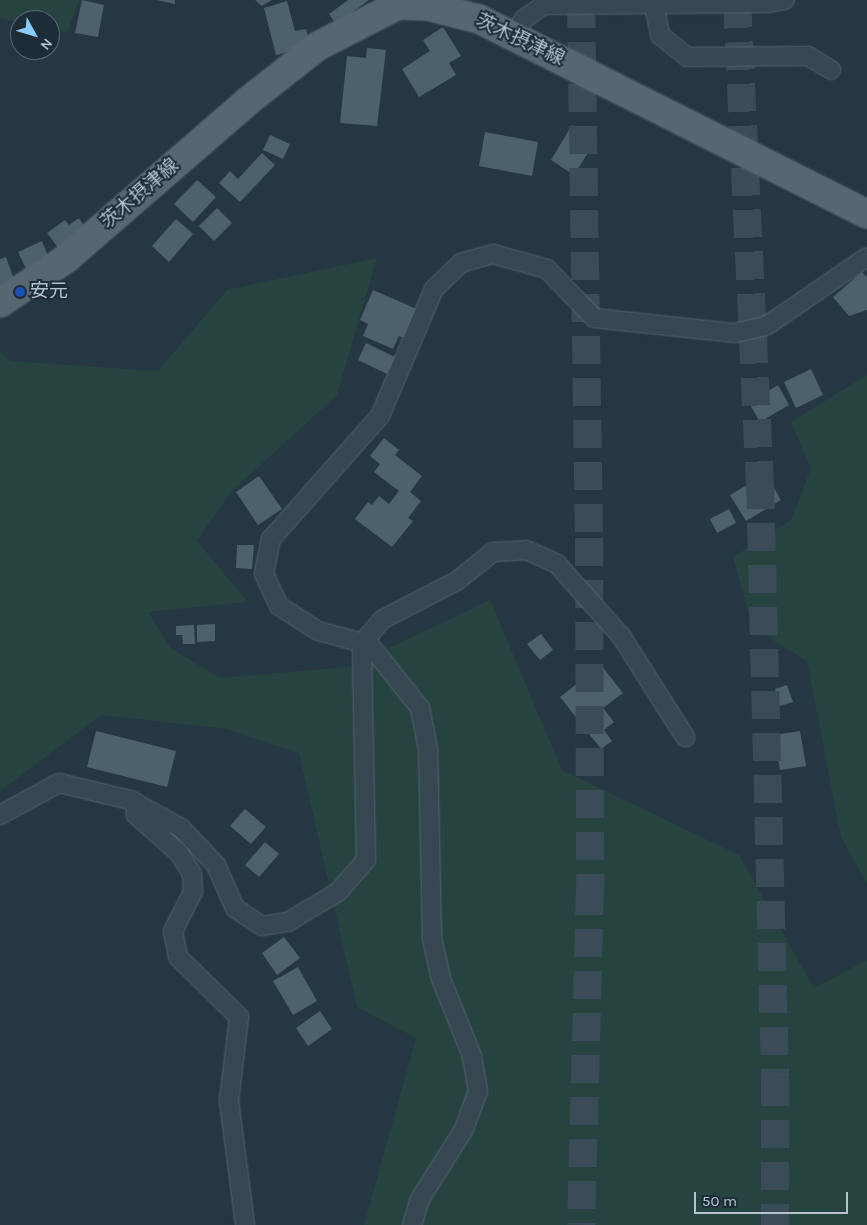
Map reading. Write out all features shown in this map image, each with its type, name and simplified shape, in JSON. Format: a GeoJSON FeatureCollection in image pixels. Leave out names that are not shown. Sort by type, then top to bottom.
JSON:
{"type":"FeatureCollection","features":[{"type":"Feature","properties":{"kind":"main road","name":"茨木摂津線"},"geometry":{"type":"LineString","coordinates":[[0,304],[67,258],[248,101],[318,46],[398,5],[426,3],[479,19],[867,214]]}},
{"type":"Feature","properties":{"kind":"street"},"geometry":{"type":"LineString","coordinates":[[514,36],[524,19],[544,5],[785,0]]}},
{"type":"Feature","properties":{"kind":"street"},"geometry":{"type":"LineString","coordinates":[[654,4],[660,35],[687,57],[808,56],[831,70]]}},
{"type":"Feature","properties":{"kind":"street"},"geometry":{"type":"LineString","coordinates":[[412,1225],[420,1199],[464,1129],[478,1091],[472,1056],[440,979],[432,938],[428,748],[420,708],[370,645],[318,631],[279,606],[264,574],[271,539],[380,416],[434,289],[461,263],[493,254],[546,269],[594,318],[735,332],[766,326],[867,257]]}},
{"type":"Feature","properties":{"kind":"street"},"geometry":{"type":"LineString","coordinates":[[0,815],[59,783],[135,802],[181,828],[216,865],[235,908],[262,926],[288,922],[338,892],[366,860],[362,642],[382,619],[457,581],[493,552],[526,550],[556,564],[621,636],[685,738]]}},
{"type":"Feature","properties":{"kind":"street"},"geometry":{"type":"LineString","coordinates":[[135,802],[136,815],[179,853],[192,874],[193,892],[173,931],[178,957],[239,1016],[228,1101],[245,1225]]}},
{"type":"Feature","properties":{"kind":"green space"},"geometry":{"type":"Polygon","coordinates":[[[0,0],[79,0],[67,33],[60,31],[60,10],[10,10],[10,20],[0,18],[0,0]]]}},
{"type":"Feature","properties":{"kind":"green space"},"geometry":{"type":"Polygon","coordinates":[[[377,258],[337,395],[231,492],[197,541],[248,602],[148,612],[171,648],[220,678],[349,667],[490,600],[562,770],[739,855],[814,988],[867,960],[867,1225],[364,1225],[416,1038],[357,1007],[299,753],[227,729],[101,715],[0,791],[0,352],[10,361],[158,371],[227,290],[377,258]]]}},
{"type":"Feature","properties":{"kind":"green space"},"geometry":{"type":"Polygon","coordinates":[[[867,375],[867,884],[841,837],[807,661],[753,628],[733,557],[791,520],[811,468],[791,422],[867,375]]]}},
{"type":"Feature","properties":{"kind":"building"},"geometry":{"type":"Polygon","coordinates":[[[82,0],[104,5],[98,37],[75,33],[82,0]]]}},
{"type":"Feature","properties":{"kind":"building"},"geometry":{"type":"Polygon","coordinates":[[[156,0],[175,0],[175,4],[156,0]]]}},
{"type":"Feature","properties":{"kind":"building"},"geometry":{"type":"Polygon","coordinates":[[[255,0],[272,0],[262,6],[255,0]]]}},
{"type":"Feature","properties":{"kind":"building"},"geometry":{"type":"Polygon","coordinates":[[[348,0],[369,0],[336,24],[329,14],[348,0]]]}},
{"type":"Feature","properties":{"kind":"building"},"geometry":{"type":"Polygon","coordinates":[[[287,1],[295,31],[306,29],[310,46],[276,55],[264,8],[287,1]]]}},
{"type":"Feature","properties":{"kind":"building"},"geometry":{"type":"Polygon","coordinates":[[[443,27],[461,56],[449,63],[456,75],[419,97],[402,69],[430,51],[423,40],[443,27]]]}},
{"type":"Feature","properties":{"kind":"building"},"geometry":{"type":"Polygon","coordinates":[[[367,48],[386,50],[377,126],[340,123],[347,56],[366,58],[367,48]]]}},
{"type":"Feature","properties":{"kind":"building"},"geometry":{"type":"Polygon","coordinates":[[[572,125],[596,140],[574,175],[551,160],[572,125]]]}},
{"type":"Feature","properties":{"kind":"building"},"geometry":{"type":"Polygon","coordinates":[[[485,132],[538,142],[532,176],[479,166],[485,132]]]}},
{"type":"Feature","properties":{"kind":"building"},"geometry":{"type":"Polygon","coordinates":[[[270,135],[290,144],[283,159],[263,150],[270,135]]]}},
{"type":"Feature","properties":{"kind":"building"},"geometry":{"type":"Polygon","coordinates":[[[262,153],[275,165],[240,202],[219,183],[230,171],[238,179],[262,153]]]}},
{"type":"Feature","properties":{"kind":"building"},"geometry":{"type":"Polygon","coordinates":[[[197,180],[216,197],[193,222],[174,204],[197,180]]]}},
{"type":"Feature","properties":{"kind":"building"},"geometry":{"type":"Polygon","coordinates":[[[217,208],[232,223],[214,241],[199,226],[217,208]]]}},
{"type":"Feature","properties":{"kind":"building"},"geometry":{"type":"Polygon","coordinates":[[[79,218],[86,229],[59,249],[47,233],[65,220],[69,225],[79,218]]]}},
{"type":"Feature","properties":{"kind":"building"},"geometry":{"type":"Polygon","coordinates":[[[176,219],[193,234],[169,262],[152,246],[176,219]]]}},
{"type":"Feature","properties":{"kind":"building"},"geometry":{"type":"Polygon","coordinates":[[[42,241],[48,256],[39,259],[42,264],[27,271],[18,252],[42,241]]]}},
{"type":"Feature","properties":{"kind":"building"},"geometry":{"type":"Polygon","coordinates":[[[6,257],[15,282],[0,287],[0,259],[6,257]]]}},
{"type":"Feature","properties":{"kind":"building"},"geometry":{"type":"Polygon","coordinates":[[[862,272],[867,277],[867,310],[849,316],[833,297],[862,272]]]}},
{"type":"Feature","properties":{"kind":"building"},"geometry":{"type":"Polygon","coordinates":[[[373,290],[419,310],[406,339],[399,336],[393,349],[363,336],[368,324],[360,320],[373,290]]]}},
{"type":"Feature","properties":{"kind":"building"},"geometry":{"type":"Polygon","coordinates":[[[366,343],[395,357],[387,374],[358,360],[366,343]]]}},
{"type":"Feature","properties":{"kind":"building"},"geometry":{"type":"Polygon","coordinates":[[[811,369],[823,395],[796,408],[784,382],[811,369]]]}},
{"type":"Feature","properties":{"kind":"building"},"geometry":{"type":"Polygon","coordinates":[[[778,385],[789,405],[760,422],[749,403],[778,385]]]}},
{"type":"Feature","properties":{"kind":"building"},"geometry":{"type":"Polygon","coordinates":[[[384,438],[399,450],[395,455],[422,476],[410,492],[421,501],[408,518],[413,521],[392,547],[355,519],[368,502],[372,505],[379,496],[389,504],[399,491],[374,472],[380,464],[370,456],[384,438]]]}},
{"type":"Feature","properties":{"kind":"building"},"geometry":{"type":"Polygon","coordinates":[[[766,474],[781,500],[746,521],[730,495],[766,474]]]}},
{"type":"Feature","properties":{"kind":"building"},"geometry":{"type":"Polygon","coordinates":[[[259,476],[282,509],[258,525],[236,492],[259,476]]]}},
{"type":"Feature","properties":{"kind":"building"},"geometry":{"type":"Polygon","coordinates":[[[729,509],[736,523],[717,533],[710,519],[729,509]]]}},
{"type":"Feature","properties":{"kind":"building"},"geometry":{"type":"Polygon","coordinates":[[[237,545],[254,545],[252,569],[236,568],[237,545]]]}},
{"type":"Feature","properties":{"kind":"building"},"geometry":{"type":"Polygon","coordinates":[[[215,624],[215,641],[197,642],[197,625],[215,624]]]}},
{"type":"Feature","properties":{"kind":"building"},"geometry":{"type":"Polygon","coordinates":[[[194,625],[195,644],[183,644],[182,635],[176,635],[176,626],[194,625]]]}},
{"type":"Feature","properties":{"kind":"building"},"geometry":{"type":"Polygon","coordinates":[[[541,634],[553,650],[540,660],[527,644],[541,634]]]}},
{"type":"Feature","properties":{"kind":"building"},"geometry":{"type":"Polygon","coordinates":[[[601,665],[623,693],[603,708],[614,722],[604,730],[612,741],[601,749],[560,697],[601,665]]]}},
{"type":"Feature","properties":{"kind":"building"},"geometry":{"type":"Polygon","coordinates":[[[787,685],[793,702],[780,706],[775,689],[787,685]]]}},
{"type":"Feature","properties":{"kind":"building"},"geometry":{"type":"Polygon","coordinates":[[[96,731],[176,751],[167,787],[87,767],[96,731]]]}},
{"type":"Feature","properties":{"kind":"building"},"geometry":{"type":"Polygon","coordinates":[[[800,731],[806,766],[780,770],[774,735],[800,731]]]}},
{"type":"Feature","properties":{"kind":"building"},"geometry":{"type":"Polygon","coordinates":[[[245,809],[266,827],[251,844],[230,826],[245,809]]]}},
{"type":"Feature","properties":{"kind":"building"},"geometry":{"type":"Polygon","coordinates":[[[265,842],[279,854],[259,877],[245,865],[265,842]]]}},
{"type":"Feature","properties":{"kind":"building"},"geometry":{"type":"Polygon","coordinates":[[[284,937],[300,958],[277,975],[262,953],[284,937]]]}},
{"type":"Feature","properties":{"kind":"building"},"geometry":{"type":"Polygon","coordinates":[[[298,967],[317,1001],[293,1015],[273,981],[298,967]]]}},
{"type":"Feature","properties":{"kind":"building"},"geometry":{"type":"Polygon","coordinates":[[[320,1011],[332,1029],[308,1046],[296,1028],[320,1011]]]}},
{"type":"Feature","properties":{"kind":"tunnel"},"geometry":{"type":"LineString","coordinates":[[581,0],[589,538],[590,887],[581,1225]]}},
{"type":"Feature","properties":{"kind":"tunnel"},"geometry":{"type":"LineString","coordinates":[[737,0],[760,481],[775,1078],[775,1225]]}},
{"type":"Feature","properties":{"kind":"place","name":"安元"},"geometry":{"type":"Point","coordinates":[20,292]}}]}
